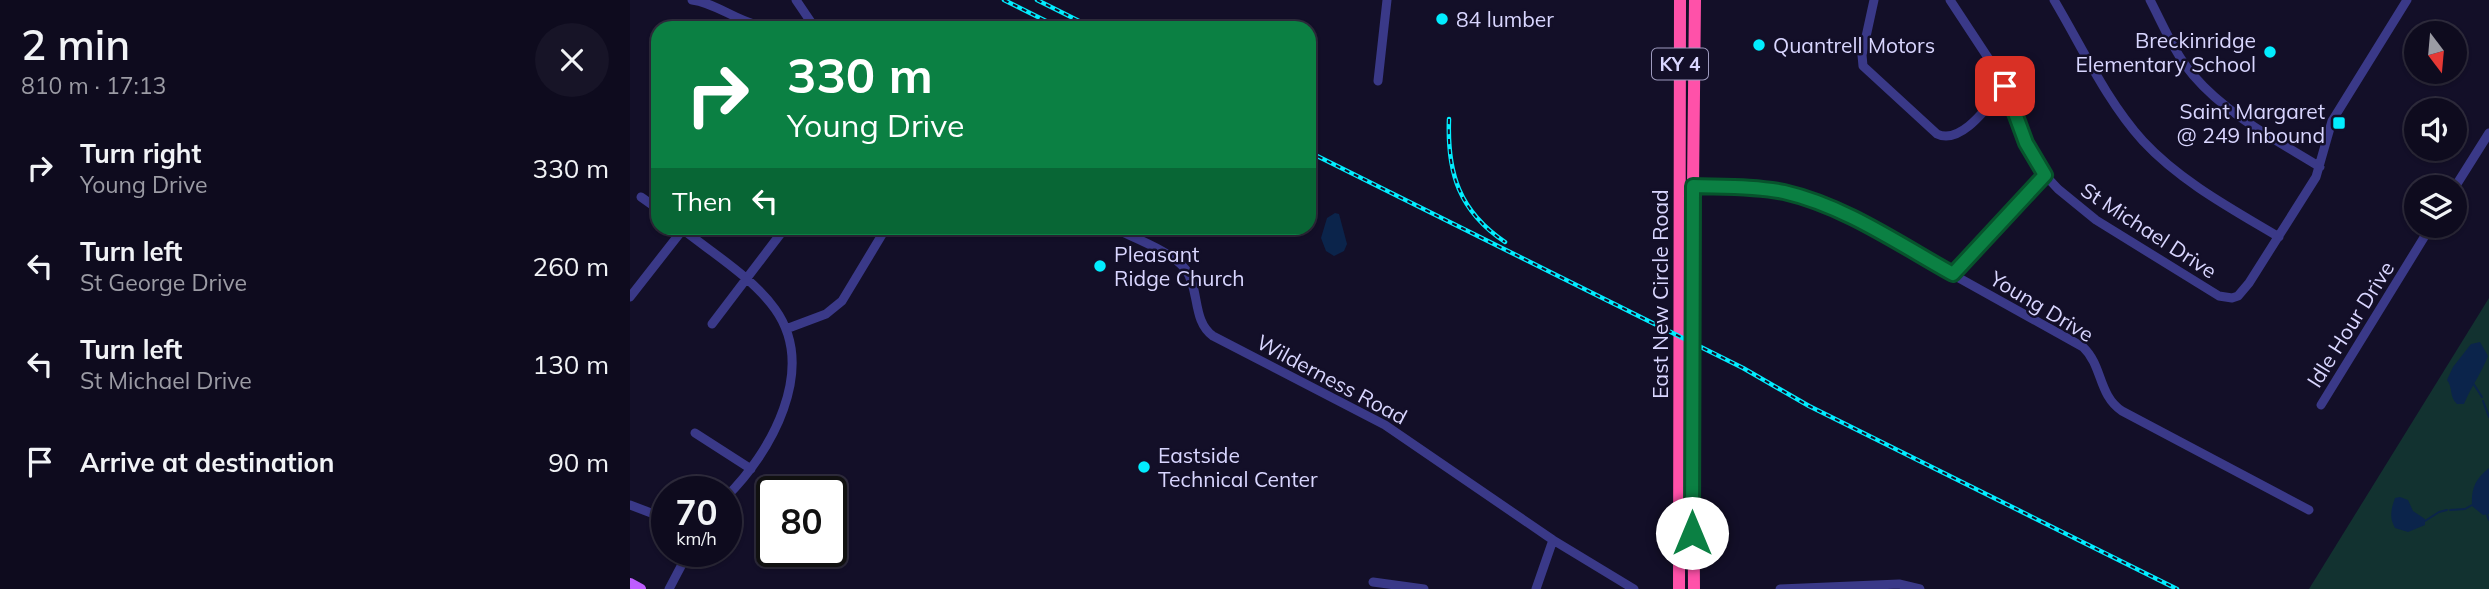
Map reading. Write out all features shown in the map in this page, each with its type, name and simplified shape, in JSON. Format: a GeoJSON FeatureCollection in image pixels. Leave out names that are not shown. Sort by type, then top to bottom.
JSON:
{"type":"FeatureCollection","features":[{"type":"Feature","properties":{"kind":"highway","name":"East New Circle Road"},"geometry":{"type":"LineString","coordinates":[[1679,589],[1680,0]]}},
{"type":"Feature","properties":{"kind":"highway","name":"East New Circle Road"},"geometry":{"type":"LineString","coordinates":[[1694,589],[1695,0]]}},
{"type":"Feature","properties":{"kind":"main road"},"geometry":{"type":"LineString","coordinates":[[630,583],[640,589]]}},
{"type":"Feature","properties":{"kind":"street"},"geometry":{"type":"LineString","coordinates":[[692,0],[709,2],[750,21]]}},
{"type":"Feature","properties":{"kind":"street"},"geometry":{"type":"LineString","coordinates":[[796,0],[812,21]]}},
{"type":"Feature","properties":{"kind":"street"},"geometry":{"type":"LineString","coordinates":[[1378,81],[1387,0]]}},
{"type":"Feature","properties":{"kind":"street"},"geometry":{"type":"LineString","coordinates":[[1874,0],[1861,55],[1863,66],[1937,134],[1947,137],[1958,134],[2005,86]]}},
{"type":"Feature","properties":{"kind":"street","name":"St Michael Drive"},"geometry":{"type":"LineString","coordinates":[[1950,0],[2005,86],[2026,143],[2045,175],[2077,207],[2223,298],[2232,298],[2242,293],[2279,237]]}},
{"type":"Feature","properties":{"kind":"street"},"geometry":{"type":"LineString","coordinates":[[2054,0],[2121,113],[2142,139],[2177,172],[2279,237],[2320,167],[2326,135],[2332,121],[2407,0]]}},
{"type":"Feature","properties":{"kind":"street"},"geometry":{"type":"LineString","coordinates":[[2150,0],[2182,59],[2207,89],[2248,123],[2320,167]]}},
{"type":"Feature","properties":{"kind":"street"},"geometry":{"type":"LineString","coordinates":[[2463,175],[2489,133]]}},
{"type":"Feature","properties":{"kind":"street"},"geometry":{"type":"LineString","coordinates":[[1953,274],[2045,175]]}},
{"type":"Feature","properties":{"kind":"street","name":"Young Drive"},"geometry":{"type":"LineString","coordinates":[[1679,187],[1769,190],[1811,200],[1853,219],[2083,347],[2094,361],[2105,394],[2122,411],[2309,510]]}},
{"type":"Feature","properties":{"kind":"street"},"geometry":{"type":"LineString","coordinates":[[641,197],[651,204]]}},
{"type":"Feature","properties":{"kind":"street"},"geometry":{"type":"LineString","coordinates":[[630,297],[678,235]]}},
{"type":"Feature","properties":{"kind":"street"},"geometry":{"type":"LineString","coordinates":[[692,235],[747,278],[775,308],[786,329],[791,358],[790,391],[774,429],[751,469],[742,479]]}},
{"type":"Feature","properties":{"kind":"street"},"geometry":{"type":"LineString","coordinates":[[712,324],[780,235]]}},
{"type":"Feature","properties":{"kind":"street"},"geometry":{"type":"LineString","coordinates":[[786,329],[816,320],[842,301],[882,235]]}},
{"type":"Feature","properties":{"kind":"street","name":"Wilderness Road"},"geometry":{"type":"LineString","coordinates":[[1128,235],[1160,251],[1185,270],[1192,281],[1203,326],[1213,336],[1385,425],[1553,540],[1634,589]]}},
{"type":"Feature","properties":{"kind":"street","name":"Idle Hour Drive"},"geometry":{"type":"LineString","coordinates":[[2320,405],[2424,238]]}},
{"type":"Feature","properties":{"kind":"street"},"geometry":{"type":"LineString","coordinates":[[695,433],[751,469]]}},
{"type":"Feature","properties":{"kind":"street"},"geometry":{"type":"LineString","coordinates":[[630,505],[651,513]]}},
{"type":"Feature","properties":{"kind":"street"},"geometry":{"type":"LineString","coordinates":[[1536,589],[1553,540]]}},
{"type":"Feature","properties":{"kind":"street"},"geometry":{"type":"LineString","coordinates":[[669,589],[681,567]]}},
{"type":"Feature","properties":{"kind":"street"},"geometry":{"type":"LineString","coordinates":[[1373,582],[1424,589]]}},
{"type":"Feature","properties":{"kind":"street"},"geometry":{"type":"LineString","coordinates":[[1780,589],[1899,584],[1920,589]]}},
{"type":"Feature","properties":{"kind":"green space"},"geometry":{"type":"Polygon","coordinates":[[[2489,298],[2489,589],[2309,589],[2489,298]]]}},
{"type":"Feature","properties":{"kind":"water"},"geometry":{"type":"Polygon","coordinates":[[[1335,213],[1339,214],[1347,244],[1344,251],[1334,256],[1326,251],[1321,238],[1327,218],[1335,213]]]}},
{"type":"Feature","properties":{"kind":"water"},"geometry":{"type":"Polygon","coordinates":[[[2480,342],[2488,356],[2464,404],[2457,404],[2447,380],[2453,367],[2471,344],[2480,342]]]}},
{"type":"Feature","properties":{"kind":"water"},"geometry":{"type":"Polygon","coordinates":[[[2489,468],[2489,514],[2483,515],[2472,506],[2472,494],[2477,480],[2489,468]]]}},
{"type":"Feature","properties":{"kind":"water"},"geometry":{"type":"Polygon","coordinates":[[[2395,498],[2408,500],[2413,511],[2425,519],[2425,525],[2408,532],[2395,528],[2392,510],[2395,498]]]}},
{"type":"Feature","properties":{"kind":"waterway"},"geometry":{"type":"LineString","coordinates":[[2473,383],[2482,397]]}},
{"type":"Feature","properties":{"kind":"waterway"},"geometry":{"type":"LineString","coordinates":[[2483,401],[2489,417]]}},
{"type":"Feature","properties":{"kind":"waterway"},"geometry":{"type":"LineString","coordinates":[[2450,510],[2465,509],[2472,505]]}},
{"type":"Feature","properties":{"kind":"waterway"},"geometry":{"type":"LineString","coordinates":[[2425,521],[2447,510]]}},
{"type":"Feature","properties":{"kind":"waterway"},"geometry":{"type":"LineString","coordinates":[[2487,515],[2489,520]]}},
{"type":"Feature","properties":{"kind":"railway"},"geometry":{"type":"LineString","coordinates":[[1004,0],[1046,21]]}},
{"type":"Feature","properties":{"kind":"railway"},"geometry":{"type":"LineString","coordinates":[[1037,0],[1079,21]]}},
{"type":"Feature","properties":{"kind":"railway"},"geometry":{"type":"LineString","coordinates":[[1449,119],[1450,157],[1459,189],[1477,217],[1505,242]]}},
{"type":"Feature","properties":{"kind":"railway"},"geometry":{"type":"LineString","coordinates":[[1316,155],[1743,368],[1809,406],[2177,589]]}},
{"type":"Feature","properties":{"kind":"place","name":"84 lumber"},"geometry":{"type":"Point","coordinates":[1442,19]}},
{"type":"Feature","properties":{"kind":"place","name":"Quantrell Motors"},"geometry":{"type":"Point","coordinates":[1759,45]}},
{"type":"Feature","properties":{"kind":"place","name":"Breckinridge Elementary School"},"geometry":{"type":"Point","coordinates":[2270,52]}},
{"type":"Feature","properties":{"kind":"place","name":"Saint Margaret @ 249 Inbound"},"geometry":{"type":"Point","coordinates":[2339,123]}},
{"type":"Feature","properties":{"kind":"place","name":"Pleasant Ridge Church"},"geometry":{"type":"Point","coordinates":[1100,266]}},
{"type":"Feature","properties":{"kind":"place","name":"Eastside Technical Center"},"geometry":{"type":"Point","coordinates":[1144,467]}},
{"type":"Feature","properties":{"kind":"route"},"geometry":{"type":"LineString","coordinates":[[1692,533],[1693,186],[1769,190],[1811,200],[1853,219],[1953,274],[2045,175],[2026,143],[2005,86]]}}]}
